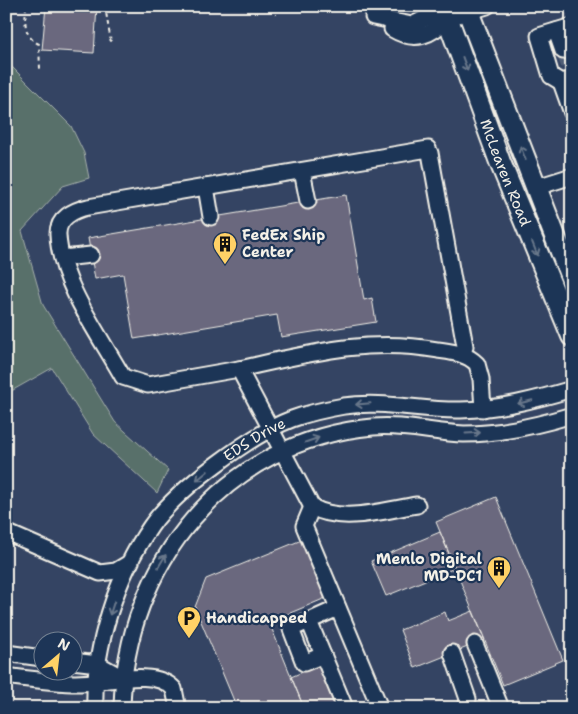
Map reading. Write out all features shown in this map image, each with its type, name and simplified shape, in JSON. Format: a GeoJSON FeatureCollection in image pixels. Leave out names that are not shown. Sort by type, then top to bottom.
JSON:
{"type":"FeatureCollection","features":[{"type":"Feature","properties":{"kind":"main road","name":"McLearen Road"},"geometry":{"type":"LineString","coordinates":[[474,8],[537,187],[566,251],[572,280]]}},
{"type":"Feature","properties":{"kind":"main road","name":"McLearen Road"},"geometry":{"type":"LineString","coordinates":[[446,12],[500,162],[572,336]]}},
{"type":"Feature","properties":{"kind":"street"},"geometry":{"type":"LineString","coordinates":[[446,12],[474,8]]}},
{"type":"Feature","properties":{"kind":"street"},"geometry":{"type":"LineString","coordinates":[[572,26],[539,36],[551,76],[568,75],[572,113]]}},
{"type":"Feature","properties":{"kind":"street"},"geometry":{"type":"LineString","coordinates":[[556,31],[563,51]]}},
{"type":"Feature","properties":{"kind":"street"},"geometry":{"type":"LineString","coordinates":[[463,355],[465,346],[428,149],[72,211],[65,218],[58,234],[70,283],[123,377],[148,385],[371,344],[400,344],[463,355],[472,360],[480,370],[483,409]]}},
{"type":"Feature","properties":{"kind":"street"},"geometry":{"type":"LineString","coordinates":[[302,171],[308,201]]}},
{"type":"Feature","properties":{"kind":"street"},"geometry":{"type":"LineString","coordinates":[[537,187],[572,176]]}},
{"type":"Feature","properties":{"kind":"street"},"geometry":{"type":"LineString","coordinates":[[206,187],[211,217]]}},
{"type":"Feature","properties":{"kind":"street"},"geometry":{"type":"LineString","coordinates":[[63,258],[91,255]]}},
{"type":"Feature","properties":{"kind":"street"},"geometry":{"type":"LineString","coordinates":[[240,369],[312,507],[320,512],[357,515],[417,505]]}},
{"type":"Feature","properties":{"kind":"street","name":"EDS Drive"},"geometry":{"type":"LineString","coordinates":[[95,708],[98,664],[114,601],[131,562],[152,525],[180,495],[234,452],[291,419],[318,412],[368,404],[460,410],[483,409],[530,401],[572,388]]}},
{"type":"Feature","properties":{"kind":"street","name":"EDS Drive"},"geometry":{"type":"LineString","coordinates":[[122,708],[124,678],[137,613],[157,568],[170,548],[206,503],[233,480],[282,452],[308,440],[353,430],[385,427],[448,433],[494,432],[526,428],[572,415]]}},
{"type":"Feature","properties":{"kind":"street"},"geometry":{"type":"LineString","coordinates":[[312,507],[304,526],[380,708]]}},
{"type":"Feature","properties":{"kind":"street"},"geometry":{"type":"LineString","coordinates":[[6,532],[86,568],[105,574],[131,562]]}},
{"type":"Feature","properties":{"kind":"street"},"geometry":{"type":"LineString","coordinates":[[324,655],[304,663],[290,629],[338,608]]}},
{"type":"Feature","properties":{"kind":"street"},"geometry":{"type":"LineString","coordinates":[[310,621],[346,708]]}},
{"type":"Feature","properties":{"kind":"street"},"geometry":{"type":"LineString","coordinates":[[475,644],[501,708]]}},
{"type":"Feature","properties":{"kind":"street"},"geometry":{"type":"LineString","coordinates":[[452,653],[468,699],[466,708]]}},
{"type":"Feature","properties":{"kind":"street"},"geometry":{"type":"LineString","coordinates":[[6,654],[32,657]]}},
{"type":"Feature","properties":{"kind":"street"},"geometry":{"type":"LineString","coordinates":[[82,662],[98,664],[124,678]]}},
{"type":"Feature","properties":{"kind":"street"},"geometry":{"type":"LineString","coordinates":[[6,676],[96,684],[124,678],[165,681],[174,689],[177,704]]}},
{"type":"Feature","properties":{"kind":"path"},"geometry":{"type":"LineString","coordinates":[[26,6],[27,32],[32,41],[39,44],[40,68]]}},
{"type":"Feature","properties":{"kind":"path"},"geometry":{"type":"LineString","coordinates":[[106,6],[111,42]]}},
{"type":"Feature","properties":{"kind":"path"},"geometry":{"type":"LineString","coordinates":[[275,6],[276,15]]}},
{"type":"Feature","properties":{"kind":"green space"},"geometry":{"type":"Polygon","coordinates":[[[6,61],[71,126],[84,153],[89,178],[63,186],[22,231],[43,305],[115,422],[168,470],[157,493],[93,434],[52,368],[6,394],[6,61]]]}},
{"type":"Feature","properties":{"kind":"building"},"geometry":{"type":"Polygon","coordinates":[[[46,6],[97,6],[94,53],[42,50],[46,6]]]}},
{"type":"Feature","properties":{"kind":"building","name":"FedEx Ship Center"},"geometry":{"type":"Polygon","coordinates":[[[346,195],[364,300],[372,298],[376,322],[281,337],[277,315],[134,339],[123,274],[95,279],[88,238],[346,195]]]}},
{"type":"Feature","properties":{"kind":"building","name":"Menlo Digital MD-DC1"},"geometry":{"type":"Polygon","coordinates":[[[496,497],[563,660],[503,685],[436,522],[496,497]]]}},
{"type":"Feature","properties":{"kind":"building"},"geometry":{"type":"Polygon","coordinates":[[[440,532],[455,568],[386,596],[371,561],[440,532]]]}},
{"type":"Feature","properties":{"kind":"building"},"geometry":{"type":"Polygon","coordinates":[[[304,539],[328,597],[269,622],[304,708],[237,708],[195,607],[206,579],[304,539]]]}},
{"type":"Feature","properties":{"kind":"building"},"geometry":{"type":"Polygon","coordinates":[[[473,611],[485,640],[415,668],[400,630],[445,612],[448,621],[473,611]]]}},
{"type":"Feature","properties":{"kind":"building"},"geometry":{"type":"Polygon","coordinates":[[[321,664],[339,708],[304,708],[291,677],[321,664]]]}},
{"type":"Feature","properties":{"kind":"tunnel"},"geometry":{"type":"LineString","coordinates":[[563,51],[569,66]]}},
{"type":"Feature","properties":{"kind":"place","name":"FedEx Ship Center"},"geometry":{"type":"Point","coordinates":[225,265]}},
{"type":"Feature","properties":{"kind":"place","name":"Menlo Digital MD-DC1"},"geometry":{"type":"Point","coordinates":[499,589]}},
{"type":"Feature","properties":{"kind":"place","name":"Handicapped"},"geometry":{"type":"Point","coordinates":[189,639]}}]}
